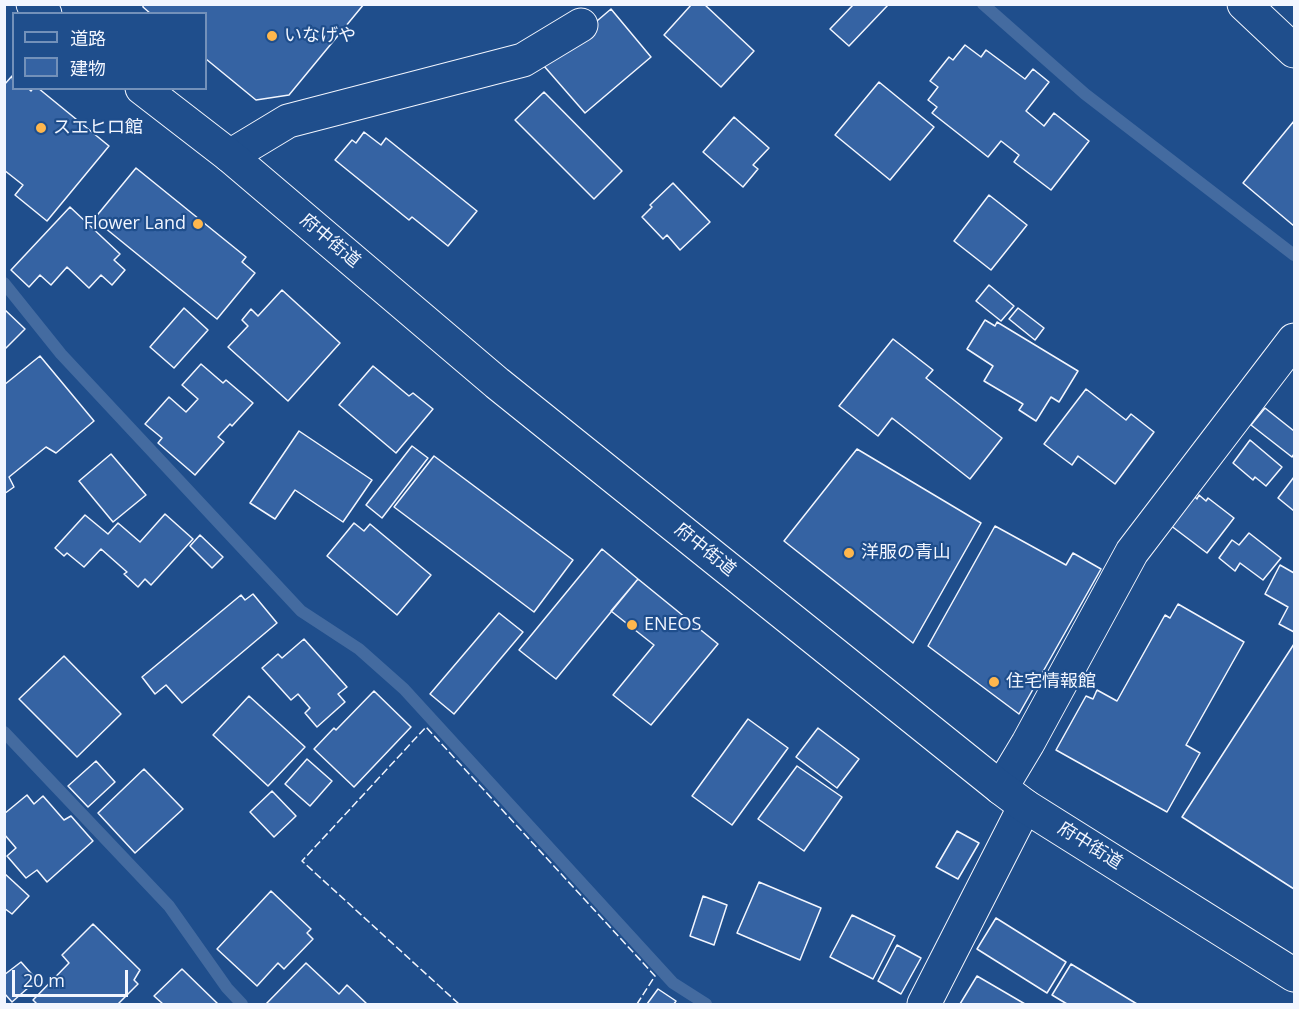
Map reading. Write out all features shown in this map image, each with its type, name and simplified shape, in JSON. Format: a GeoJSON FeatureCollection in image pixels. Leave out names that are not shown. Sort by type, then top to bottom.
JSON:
{"type":"FeatureCollection","features":[{"type":"Feature","properties":{"kind":"main road"},"geometry":{"type":"LineString","coordinates":[[1244,4],[1294,51]]}},
{"type":"Feature","properties":{"kind":"main road"},"geometry":{"type":"LineString","coordinates":[[230,156],[288,121],[524,60],[581,25]]}},
{"type":"Feature","properties":{"kind":"main road","name":"府中街道"},"geometry":{"type":"LineString","coordinates":[[145,90],[230,156],[497,383],[1013,797],[1294,975]]}},
{"type":"Feature","properties":{"kind":"main road"},"geometry":{"type":"LineString","coordinates":[[924,1005],[1013,797],[1028,743],[1132,552],[1294,340]]}},
{"type":"Feature","properties":{"kind":"building","name":"いなげや"},"geometry":{"type":"Polygon","coordinates":[[[143,4],[364,4],[289,95],[256,100],[207,60],[207,12],[149,12],[143,4]]]}},
{"type":"Feature","properties":{"kind":"building"},"geometry":{"type":"Polygon","coordinates":[[[692,4],[704,4],[754,51],[721,87],[664,35],[692,4]]]}},
{"type":"Feature","properties":{"kind":"building"},"geometry":{"type":"Polygon","coordinates":[[[854,4],[889,4],[849,46],[830,29],[854,4]]]}},
{"type":"Feature","properties":{"kind":"building"},"geometry":{"type":"Polygon","coordinates":[[[611,9],[651,57],[585,113],[544,66],[611,9]]]}},
{"type":"Feature","properties":{"kind":"building"},"geometry":{"type":"Polygon","coordinates":[[[965,45],[981,57],[986,50],[1025,79],[1033,69],[1049,82],[1026,111],[1044,126],[1054,113],[1089,141],[1051,190],[1014,162],[1019,155],[1001,141],[988,157],[932,113],[937,107],[928,100],[938,87],[930,81],[949,57],[953,60],[965,45]]]}},
{"type":"Feature","properties":{"kind":"building"},"geometry":{"type":"Polygon","coordinates":[[[12,76],[12,90],[40,90],[109,146],[47,221],[15,195],[23,185],[4,170],[4,85],[12,76]]]}},
{"type":"Feature","properties":{"kind":"building"},"geometry":{"type":"Polygon","coordinates":[[[879,82],[934,127],[890,180],[835,135],[879,82]]]}},
{"type":"Feature","properties":{"kind":"building"},"geometry":{"type":"Polygon","coordinates":[[[544,92],[622,171],[594,199],[515,120],[544,92]]]}},
{"type":"Feature","properties":{"kind":"building"},"geometry":{"type":"Polygon","coordinates":[[[734,117],[769,148],[753,165],[758,169],[743,187],[703,152],[734,117]]]}},
{"type":"Feature","properties":{"kind":"building"},"geometry":{"type":"Polygon","coordinates":[[[1294,121],[1294,226],[1243,183],[1294,121]]]}},
{"type":"Feature","properties":{"kind":"building"},"geometry":{"type":"Polygon","coordinates":[[[364,132],[381,145],[386,138],[477,211],[448,246],[412,217],[409,220],[335,160],[352,140],[356,143],[364,132]]]}},
{"type":"Feature","properties":{"kind":"building"},"geometry":{"type":"Polygon","coordinates":[[[136,168],[246,257],[242,262],[255,273],[217,319],[94,219],[136,168]]]}},
{"type":"Feature","properties":{"kind":"building"},"geometry":{"type":"Polygon","coordinates":[[[673,183],[710,222],[680,250],[667,235],[663,239],[642,217],[652,207],[650,205],[673,183]]]}},
{"type":"Feature","properties":{"kind":"building"},"geometry":{"type":"Polygon","coordinates":[[[989,195],[1027,225],[991,270],[954,241],[989,195]]]}},
{"type":"Feature","properties":{"kind":"building"},"geometry":{"type":"Polygon","coordinates":[[[70,207],[120,254],[114,260],[125,270],[112,285],[101,275],[89,288],[67,267],[51,285],[40,275],[29,287],[11,270],[70,207]]]}},
{"type":"Feature","properties":{"kind":"building"},"geometry":{"type":"Polygon","coordinates":[[[989,285],[1014,306],[1001,321],[976,301],[989,285]]]}},
{"type":"Feature","properties":{"kind":"building"},"geometry":{"type":"Polygon","coordinates":[[[282,290],[340,343],[288,401],[228,347],[248,326],[242,320],[251,309],[258,316],[282,290]]]}},
{"type":"Feature","properties":{"kind":"building"},"geometry":{"type":"Polygon","coordinates":[[[184,308],[208,330],[174,368],[150,347],[184,308]]]}},
{"type":"Feature","properties":{"kind":"building"},"geometry":{"type":"Polygon","coordinates":[[[1018,308],[1044,328],[1035,340],[1009,319],[1018,308]]]}},
{"type":"Feature","properties":{"kind":"building"},"geometry":{"type":"Polygon","coordinates":[[[4,309],[25,329],[4,350],[4,309]]]}},
{"type":"Feature","properties":{"kind":"building"},"geometry":{"type":"Polygon","coordinates":[[[985,320],[995,326],[997,322],[1078,371],[1059,402],[1051,397],[1036,421],[1019,410],[1023,404],[984,381],[993,366],[967,349],[985,320]]]}},
{"type":"Feature","properties":{"kind":"building"},"geometry":{"type":"Polygon","coordinates":[[[893,339],[933,370],[926,378],[1002,438],[970,479],[892,418],[878,436],[839,406],[893,339]]]}},
{"type":"Feature","properties":{"kind":"building"},"geometry":{"type":"Polygon","coordinates":[[[40,356],[94,421],[56,453],[46,447],[9,477],[14,487],[4,494],[4,385],[40,356]]]}},
{"type":"Feature","properties":{"kind":"building"},"geometry":{"type":"Polygon","coordinates":[[[201,364],[223,383],[226,380],[253,403],[232,426],[230,424],[218,437],[224,442],[195,475],[158,443],[162,438],[145,424],[169,397],[186,412],[198,399],[182,385],[201,364]]]}},
{"type":"Feature","properties":{"kind":"building"},"geometry":{"type":"Polygon","coordinates":[[[373,366],[409,396],[413,393],[433,409],[396,453],[339,405],[373,366]]]}},
{"type":"Feature","properties":{"kind":"building"},"geometry":{"type":"Polygon","coordinates":[[[1086,389],[1126,420],[1131,414],[1154,432],[1115,484],[1078,456],[1072,465],[1044,444],[1086,389]]]}},
{"type":"Feature","properties":{"kind":"building"},"geometry":{"type":"Polygon","coordinates":[[[1265,408],[1294,431],[1292,457],[1251,425],[1265,408]]]}},
{"type":"Feature","properties":{"kind":"building"},"geometry":{"type":"Polygon","coordinates":[[[299,431],[372,480],[343,522],[295,490],[275,519],[250,503],[299,431]]]}},
{"type":"Feature","properties":{"kind":"building"},"geometry":{"type":"Polygon","coordinates":[[[1250,440],[1282,467],[1266,486],[1255,477],[1253,480],[1233,463],[1250,440]]]}},
{"type":"Feature","properties":{"kind":"building"},"geometry":{"type":"Polygon","coordinates":[[[412,446],[428,458],[382,518],[366,505],[412,446]]]}},
{"type":"Feature","properties":{"kind":"building"},"geometry":{"type":"Polygon","coordinates":[[[857,449],[981,523],[913,643],[784,541],[857,449]]]}},
{"type":"Feature","properties":{"kind":"building"},"geometry":{"type":"Polygon","coordinates":[[[111,454],[146,495],[113,522],[79,481],[111,454]]]}},
{"type":"Feature","properties":{"kind":"building"},"geometry":{"type":"Polygon","coordinates":[[[434,456],[573,560],[534,612],[394,507],[434,456]]]}},
{"type":"Feature","properties":{"kind":"building"},"geometry":{"type":"Polygon","coordinates":[[[1294,477],[1294,511],[1278,498],[1294,477]]]}},
{"type":"Feature","properties":{"kind":"building"},"geometry":{"type":"Polygon","coordinates":[[[1193,495],[1197,499],[1199,495],[1206,501],[1208,498],[1234,518],[1207,553],[1170,525],[1193,495]]]}},
{"type":"Feature","properties":{"kind":"building"},"geometry":{"type":"Polygon","coordinates":[[[165,514],[193,539],[151,585],[145,579],[138,587],[124,574],[127,572],[101,549],[84,567],[67,553],[64,556],[55,548],[85,515],[108,534],[118,523],[140,542],[165,514]]]}},
{"type":"Feature","properties":{"kind":"building"},"geometry":{"type":"Polygon","coordinates":[[[354,523],[364,531],[370,524],[431,575],[397,615],[327,556],[354,523]]]}},
{"type":"Feature","properties":{"kind":"building"},"geometry":{"type":"Polygon","coordinates":[[[995,526],[1066,565],[1073,553],[1101,569],[1019,714],[928,646],[995,526]]]}},
{"type":"Feature","properties":{"kind":"building"},"geometry":{"type":"Polygon","coordinates":[[[1249,533],[1281,558],[1263,580],[1240,563],[1235,571],[1219,558],[1232,540],[1239,545],[1249,533]]]}},
{"type":"Feature","properties":{"kind":"building"},"geometry":{"type":"Polygon","coordinates":[[[200,535],[223,557],[212,568],[190,546],[200,535]]]}},
{"type":"Feature","properties":{"kind":"building"},"geometry":{"type":"Polygon","coordinates":[[[602,549],[638,579],[556,679],[519,650],[602,549]]]}},
{"type":"Feature","properties":{"kind":"building"},"geometry":{"type":"Polygon","coordinates":[[[1280,565],[1294,573],[1294,632],[1279,624],[1288,607],[1265,594],[1280,565]]]}},
{"type":"Feature","properties":{"kind":"building"},"geometry":{"type":"Polygon","coordinates":[[[638,579],[718,644],[651,725],[613,695],[654,645],[611,611],[638,579]]]}},
{"type":"Feature","properties":{"kind":"building"},"geometry":{"type":"Polygon","coordinates":[[[253,594],[277,623],[182,703],[166,685],[155,694],[142,677],[241,595],[245,600],[253,594]]]}},
{"type":"Feature","properties":{"kind":"building"},"geometry":{"type":"Polygon","coordinates":[[[1178,604],[1244,642],[1186,745],[1200,753],[1167,812],[1056,750],[1086,696],[1093,699],[1097,690],[1117,701],[1165,615],[1170,618],[1178,604]]]}},
{"type":"Feature","properties":{"kind":"building"},"geometry":{"type":"Polygon","coordinates":[[[499,613],[523,632],[454,714],[430,694],[499,613]]]}},
{"type":"Feature","properties":{"kind":"building"},"geometry":{"type":"Polygon","coordinates":[[[304,639],[347,687],[338,694],[345,702],[317,727],[305,713],[310,708],[298,694],[291,700],[262,668],[278,654],[282,658],[304,639]]]}},
{"type":"Feature","properties":{"kind":"building"},"geometry":{"type":"Polygon","coordinates":[[[1294,644],[1294,889],[1182,817],[1294,644]]]}},
{"type":"Feature","properties":{"kind":"building"},"geometry":{"type":"Polygon","coordinates":[[[64,656],[121,714],[77,757],[19,699],[64,656]]]}},
{"type":"Feature","properties":{"kind":"building"},"geometry":{"type":"Polygon","coordinates":[[[374,691],[411,727],[354,787],[314,749],[374,691]]]}},
{"type":"Feature","properties":{"kind":"building"},"geometry":{"type":"Polygon","coordinates":[[[249,696],[305,747],[268,786],[213,735],[249,696]]]}},
{"type":"Feature","properties":{"kind":"building"},"geometry":{"type":"Polygon","coordinates":[[[748,719],[788,748],[732,825],[692,796],[748,719]]]}},
{"type":"Feature","properties":{"kind":"building"},"geometry":{"type":"Polygon","coordinates":[[[818,728],[859,759],[837,788],[796,757],[818,728]]]}},
{"type":"Feature","properties":{"kind":"building"},"geometry":{"type":"Polygon","coordinates":[[[307,759],[332,781],[310,806],[285,784],[307,759]]]}},
{"type":"Feature","properties":{"kind":"building"},"geometry":{"type":"Polygon","coordinates":[[[96,761],[115,782],[88,807],[68,786],[96,761]]]}},
{"type":"Feature","properties":{"kind":"building"},"geometry":{"type":"Polygon","coordinates":[[[797,766],[842,797],[804,851],[758,819],[797,766]]]}},
{"type":"Feature","properties":{"kind":"building"},"geometry":{"type":"Polygon","coordinates":[[[144,769],[183,809],[135,853],[98,813],[144,769]]]}},
{"type":"Feature","properties":{"kind":"building"},"geometry":{"type":"Polygon","coordinates":[[[272,791],[296,816],[274,837],[250,812],[272,791]]]}},
{"type":"Feature","properties":{"kind":"building"},"geometry":{"type":"Polygon","coordinates":[[[27,795],[34,804],[43,796],[64,820],[71,816],[93,841],[47,882],[37,870],[26,878],[7,856],[16,848],[4,834],[4,814],[27,795]]]}},
{"type":"Feature","properties":{"kind":"building"},"geometry":{"type":"Polygon","coordinates":[[[957,831],[979,843],[958,879],[936,867],[957,831]]]}},
{"type":"Feature","properties":{"kind":"building"},"geometry":{"type":"Polygon","coordinates":[[[4,873],[29,896],[12,914],[4,908],[4,873]]]}},
{"type":"Feature","properties":{"kind":"building"},"geometry":{"type":"Polygon","coordinates":[[[759,882],[821,908],[800,960],[737,933],[759,882]]]}},
{"type":"Feature","properties":{"kind":"building"},"geometry":{"type":"Polygon","coordinates":[[[271,891],[311,929],[307,933],[313,939],[284,969],[278,963],[257,986],[217,949],[271,891]]]}},
{"type":"Feature","properties":{"kind":"building"},"geometry":{"type":"Polygon","coordinates":[[[703,896],[727,905],[714,945],[690,936],[703,896]]]}},
{"type":"Feature","properties":{"kind":"building"},"geometry":{"type":"Polygon","coordinates":[[[852,915],[895,936],[873,979],[830,957],[852,915]]]}},
{"type":"Feature","properties":{"kind":"building"},"geometry":{"type":"Polygon","coordinates":[[[996,918],[1066,962],[1047,993],[977,949],[996,918]]]}},
{"type":"Feature","properties":{"kind":"building"},"geometry":{"type":"Polygon","coordinates":[[[93,924],[140,970],[134,980],[138,984],[118,1004],[37,1004],[33,1000],[69,963],[62,955],[93,924]]]}},
{"type":"Feature","properties":{"kind":"building"},"geometry":{"type":"Polygon","coordinates":[[[897,945],[921,958],[901,994],[878,981],[897,945]]]}},
{"type":"Feature","properties":{"kind":"building"},"geometry":{"type":"Polygon","coordinates":[[[21,962],[37,980],[12,1002],[4,993],[4,975],[21,962]]]}},
{"type":"Feature","properties":{"kind":"building"},"geometry":{"type":"Polygon","coordinates":[[[306,963],[339,994],[347,985],[367,1004],[266,1004],[306,963]]]}},
{"type":"Feature","properties":{"kind":"building"},"geometry":{"type":"Polygon","coordinates":[[[1071,964],[1137,1004],[1067,1004],[1052,995],[1071,964]]]}},
{"type":"Feature","properties":{"kind":"building"},"geometry":{"type":"Polygon","coordinates":[[[182,969],[218,1004],[163,1004],[154,996],[182,969]]]}},
{"type":"Feature","properties":{"kind":"building"},"geometry":{"type":"Polygon","coordinates":[[[977,976],[1025,1004],[960,1004],[977,976]]]}},
{"type":"Feature","properties":{"kind":"building"},"geometry":{"type":"Polygon","coordinates":[[[658,989],[676,1001],[674,1004],[647,1004],[658,989]]]}},
{"type":"Feature","properties":{"kind":"waterway"},"geometry":{"type":"LineString","coordinates":[[983,4],[1085,94],[1294,255]]}},
{"type":"Feature","properties":{"kind":"waterway"},"geometry":{"type":"LineString","coordinates":[[4,283],[61,354],[301,611],[359,649],[404,689],[673,983],[706,1004]]}},
{"type":"Feature","properties":{"kind":"waterway"},"geometry":{"type":"LineString","coordinates":[[4,732],[169,906],[227,988],[242,1004]]}},
{"type":"Feature","properties":{"kind":"fence"},"geometry":{"type":"LineString","coordinates":[[459,1004],[302,861],[426,727],[655,976],[637,1004]]}},
{"type":"Feature","properties":{"kind":"place","name":"いなげや"},"geometry":{"type":"Point","coordinates":[272,36]}},
{"type":"Feature","properties":{"kind":"place","name":"スエヒロ館"},"geometry":{"type":"Point","coordinates":[41,128]}},
{"type":"Feature","properties":{"kind":"place","name":"Flower Land"},"geometry":{"type":"Point","coordinates":[198,224]}},
{"type":"Feature","properties":{"kind":"place","name":"洋服の青山"},"geometry":{"type":"Point","coordinates":[849,553]}},
{"type":"Feature","properties":{"kind":"place","name":"ENEOS"},"geometry":{"type":"Point","coordinates":[632,625]}},
{"type":"Feature","properties":{"kind":"place","name":"住宅情報館"},"geometry":{"type":"Point","coordinates":[994,682]}}]}
